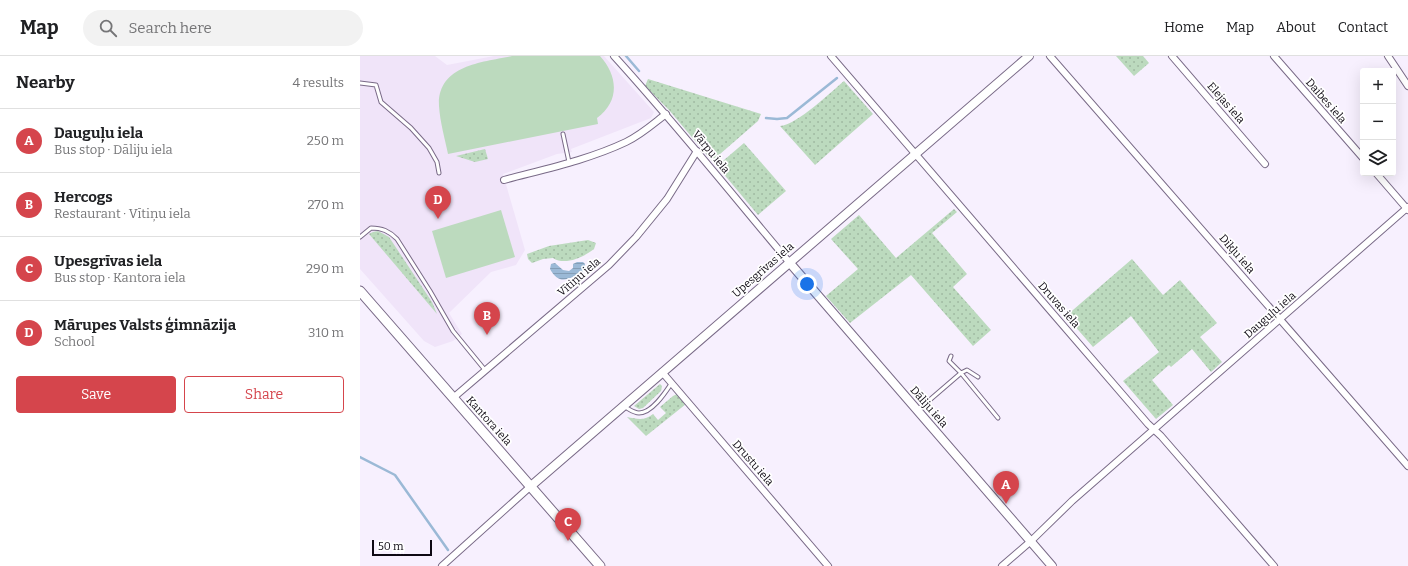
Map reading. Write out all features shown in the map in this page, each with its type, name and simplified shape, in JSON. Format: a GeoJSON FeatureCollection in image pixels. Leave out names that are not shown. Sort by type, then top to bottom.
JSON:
{"type":"FeatureCollection","features":[{"type":"Feature","properties":{"kind":"main road","name":"Kantora iela"},"geometry":{"type":"LineString","coordinates":[[360,291],[600,566]]}},
{"type":"Feature","properties":{"kind":"street","name":"Vārpu iela"},"geometry":{"type":"LineString","coordinates":[[614,56],[697,150],[789,262]]}},
{"type":"Feature","properties":{"kind":"street","name":"Druvas iela"},"geometry":{"type":"LineString","coordinates":[[831,56],[1154,430],[1167,442],[1274,566]]}},
{"type":"Feature","properties":{"kind":"street","name":"Upesgrīvas iela"},"geometry":{"type":"LineString","coordinates":[[442,566],[531,486],[1028,56]]}},
{"type":"Feature","properties":{"kind":"street","name":"Dikļu iela"},"geometry":{"type":"LineString","coordinates":[[1050,56],[1408,466]]}},
{"type":"Feature","properties":{"kind":"street","name":"Elejas iela"},"geometry":{"type":"LineString","coordinates":[[1172,56],[1265,164]]}},
{"type":"Feature","properties":{"kind":"street","name":"Daibes iela"},"geometry":{"type":"LineString","coordinates":[[1274,56],[1360,155]]}},
{"type":"Feature","properties":{"kind":"street"},"geometry":{"type":"LineString","coordinates":[[1388,56],[1408,86]]}},
{"type":"Feature","properties":{"kind":"street"},"geometry":{"type":"LineString","coordinates":[[504,180],[587,157],[626,142],[643,132],[666,114]]}},
{"type":"Feature","properties":{"kind":"street","name":"Vītiņu iela"},"geometry":{"type":"LineString","coordinates":[[453,398],[609,265],[636,237],[667,199],[697,150]]}},
{"type":"Feature","properties":{"kind":"street"},"geometry":{"type":"LineString","coordinates":[[1379,176],[1407,208]]}},
{"type":"Feature","properties":{"kind":"street","name":"Dauguļu iela"},"geometry":{"type":"LineString","coordinates":[[1002,566],[1031,541],[1072,501],[1407,208]]}},
{"type":"Feature","properties":{"kind":"street","name":"Dāliju iela"},"geometry":{"type":"LineString","coordinates":[[789,262],[1052,566]]}},
{"type":"Feature","properties":{"kind":"street","name":"Drustu iela"},"geometry":{"type":"LineString","coordinates":[[662,372],[828,566]]}},
{"type":"Feature","properties":{"kind":"lane"},"geometry":{"type":"LineString","coordinates":[[360,83],[376,84],[381,102],[411,128],[429,148],[437,162],[439,173]]}},
{"type":"Feature","properties":{"kind":"lane"},"geometry":{"type":"LineString","coordinates":[[563,134],[569,162]]}},
{"type":"Feature","properties":{"kind":"lane"},"geometry":{"type":"LineString","coordinates":[[360,237],[370,228],[381,228],[391,233],[397,239],[452,331],[485,370]]}},
{"type":"Feature","properties":{"kind":"lane"},"geometry":{"type":"LineString","coordinates":[[951,356],[949,361],[961,373],[998,418]]}},
{"type":"Feature","properties":{"kind":"lane"},"geometry":{"type":"LineString","coordinates":[[918,410],[961,373],[967,370],[978,377]]}},
{"type":"Feature","properties":{"kind":"lane"},"geometry":{"type":"LineString","coordinates":[[623,406],[634,412],[640,413],[648,410],[664,396],[672,383]]}},
{"type":"Feature","properties":{"kind":"shaded area"},"geometry":{"type":"Polygon","coordinates":[[[360,56],[435,56],[447,65],[494,56],[604,56],[654,112],[651,118],[571,149],[572,152],[557,154],[503,174],[525,250],[516,265],[491,272],[449,313],[462,334],[453,341],[435,347],[424,341],[360,269],[360,56]]]}},
{"type":"Feature","properties":{"kind":"green space"},"geometry":{"type":"Polygon","coordinates":[[[512,56],[600,56],[610,72],[614,88],[610,104],[597,118],[598,124],[448,154],[441,124],[439,106],[440,92],[445,82],[464,68],[512,56]]]}},
{"type":"Feature","properties":{"kind":"green space"},"geometry":{"type":"Polygon","coordinates":[[[1116,56],[1143,56],[1149,63],[1134,76],[1116,56]]]}},
{"type":"Feature","properties":{"kind":"green space"},"geometry":{"type":"Polygon","coordinates":[[[648,79],[761,114],[758,121],[712,161],[669,110],[645,86],[648,79]]]}},
{"type":"Feature","properties":{"kind":"green space"},"geometry":{"type":"Polygon","coordinates":[[[844,81],[873,114],[815,165],[780,126],[795,120],[804,114],[823,100],[844,81]]]}},
{"type":"Feature","properties":{"kind":"green space"},"geometry":{"type":"Polygon","coordinates":[[[744,143],[786,191],[758,215],[717,166],[744,143]]]}},
{"type":"Feature","properties":{"kind":"green space"},"geometry":{"type":"Polygon","coordinates":[[[485,149],[488,159],[475,162],[456,156],[485,149]]]}},
{"type":"Feature","properties":{"kind":"green space"},"geometry":{"type":"Polygon","coordinates":[[[954,209],[957,212],[932,233],[967,274],[953,287],[991,330],[973,346],[911,275],[850,323],[826,296],[858,269],[831,239],[859,215],[896,258],[954,209]]]}},
{"type":"Feature","properties":{"kind":"green space"},"geometry":{"type":"Polygon","coordinates":[[[501,210],[515,257],[446,278],[432,231],[501,210]]]}},
{"type":"Feature","properties":{"kind":"green space"},"geometry":{"type":"Polygon","coordinates":[[[378,231],[389,237],[432,302],[437,314],[369,234],[378,231]]]}},
{"type":"Feature","properties":{"kind":"green space"},"geometry":{"type":"Polygon","coordinates":[[[588,240],[596,243],[594,249],[574,260],[563,261],[553,258],[543,259],[532,263],[528,259],[527,254],[549,246],[588,240]]]}},
{"type":"Feature","properties":{"kind":"green space"},"geometry":{"type":"Polygon","coordinates":[[[1132,259],[1163,295],[1180,280],[1217,323],[1200,337],[1222,362],[1211,372],[1192,349],[1171,367],[1169,365],[1152,380],[1173,405],[1156,419],[1123,381],[1159,352],[1131,316],[1093,347],[1066,316],[1132,259]]]}},
{"type":"Feature","properties":{"kind":"green space"},"geometry":{"type":"Polygon","coordinates":[[[660,384],[662,386],[661,391],[643,408],[639,409],[634,406],[660,384]]]}},
{"type":"Feature","properties":{"kind":"green space"},"geometry":{"type":"Polygon","coordinates":[[[677,394],[686,404],[646,436],[627,417],[644,419],[653,414],[658,420],[666,413],[660,407],[677,394]]]}},
{"type":"Feature","properties":{"kind":"water"},"geometry":{"type":"Polygon","coordinates":[[[583,262],[585,264],[584,271],[570,278],[558,278],[550,269],[551,264],[555,263],[563,270],[569,271],[573,268],[573,264],[583,262]]]}},
{"type":"Feature","properties":{"kind":"waterway"},"geometry":{"type":"LineString","coordinates":[[626,56],[639,71]]}},
{"type":"Feature","properties":{"kind":"waterway"},"geometry":{"type":"LineString","coordinates":[[766,118],[787,118],[837,78]]}},
{"type":"Feature","properties":{"kind":"waterway"},"geometry":{"type":"LineString","coordinates":[[360,457],[395,475],[448,550]]}},
{"type":"Feature","properties":{"kind":"place","name":"Mārupes Valsts ģimnāzija"},"geometry":{"type":"Point","coordinates":[438,219]}},
{"type":"Feature","properties":{"kind":"place","name":"Hercogs"},"geometry":{"type":"Point","coordinates":[487,335]}},
{"type":"Feature","properties":{"kind":"place","name":"Dauguļu iela"},"geometry":{"type":"Point","coordinates":[1006,504]}},
{"type":"Feature","properties":{"kind":"place","name":"Upesgrīvas iela"},"geometry":{"type":"Point","coordinates":[568,541]}}]}
